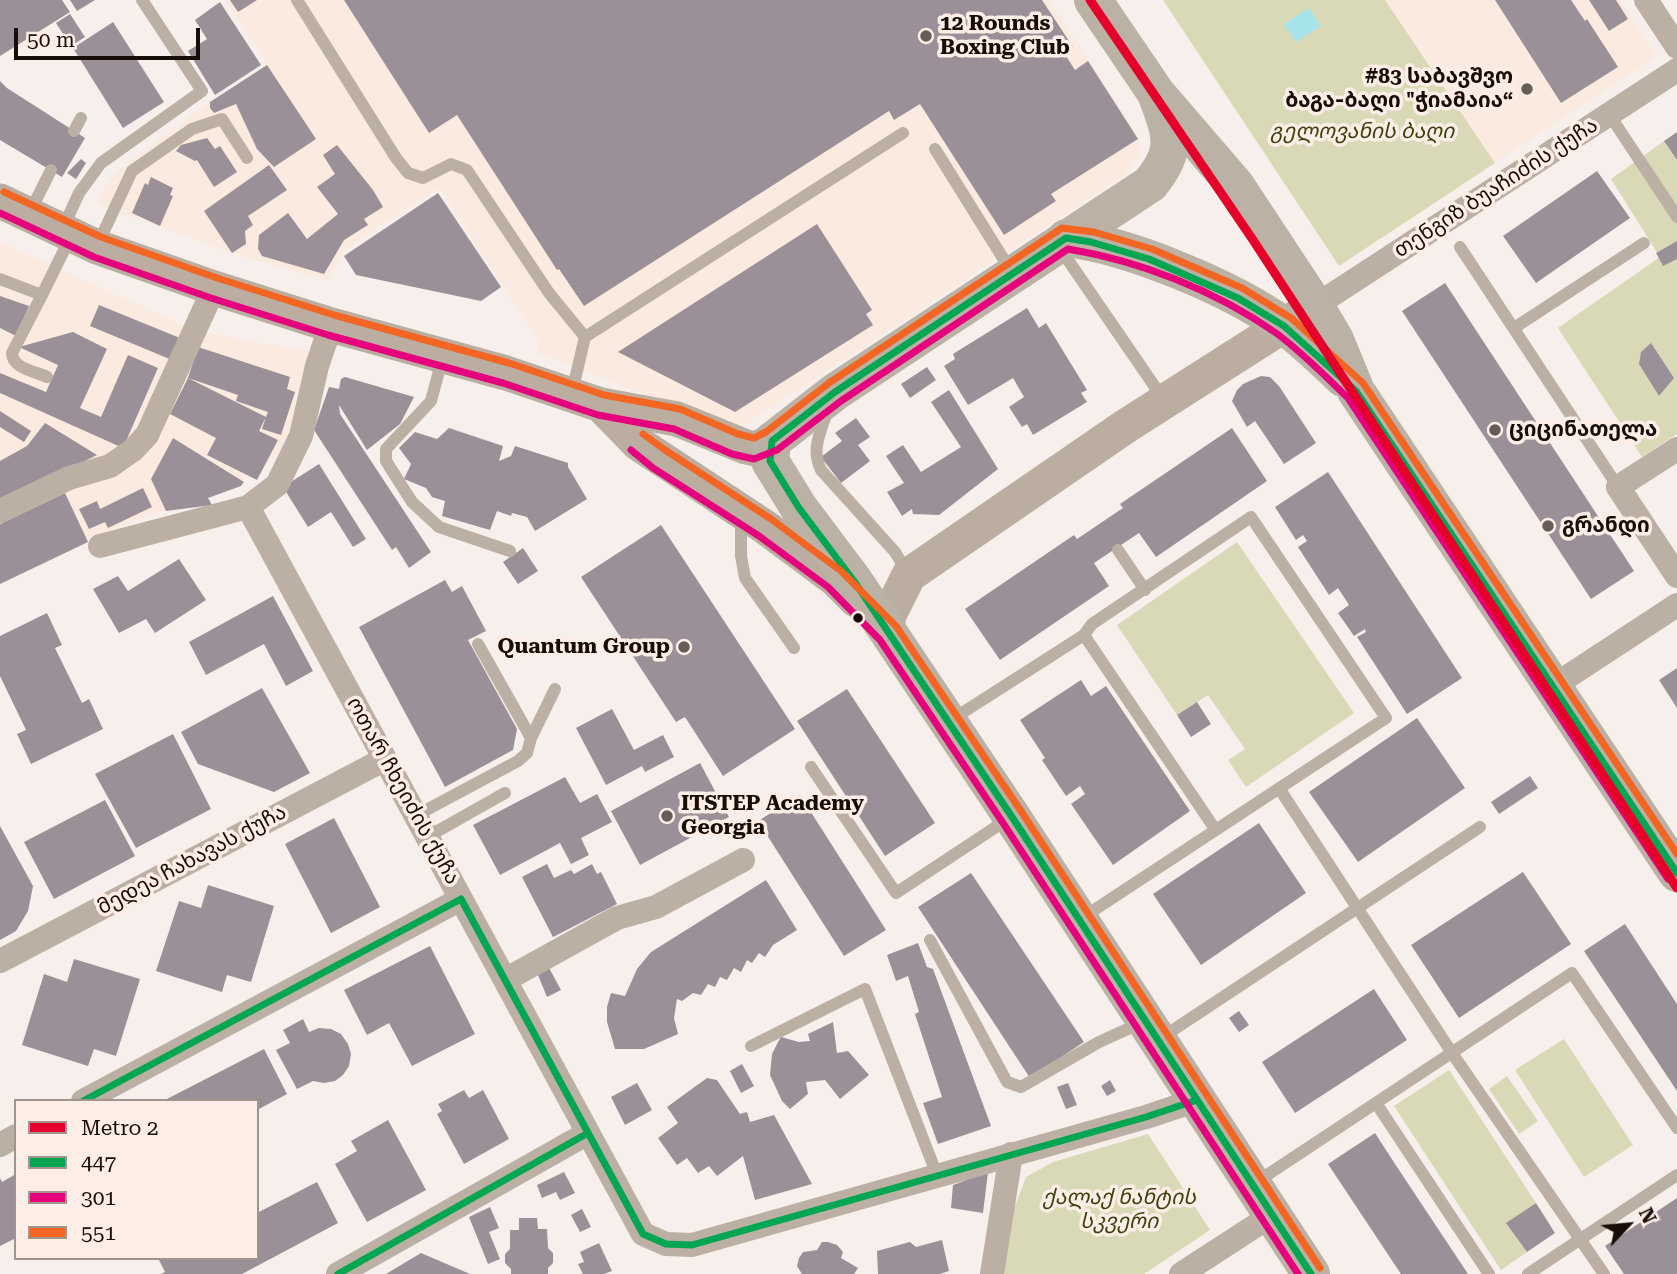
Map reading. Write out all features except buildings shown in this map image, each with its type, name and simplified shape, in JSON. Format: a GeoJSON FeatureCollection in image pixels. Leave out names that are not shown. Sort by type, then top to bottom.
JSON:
{"type":"FeatureCollection","features":[{"type":"Feature","properties":{"kind":"main road"},"geometry":{"type":"LineString","coordinates":[[1093,0],[1156,93],[1236,186],[1335,340],[1356,391],[1677,873]]}},
{"type":"Feature","properties":{"kind":"main road"},"geometry":{"type":"LineString","coordinates":[[14,208],[77,238],[214,288],[331,326],[443,356],[586,400],[677,419],[755,449],[772,441],[835,392],[1012,273],[1150,184],[1163,168],[1171,149],[1168,129],[1156,93]]}},
{"type":"Feature","properties":{"kind":"main road"},"geometry":{"type":"LineString","coordinates":[[1061,241],[1090,241],[1109,246],[1156,262],[1217,289],[1282,325],[1316,352],[1356,391]]}},
{"type":"Feature","properties":{"kind":"main road"},"geometry":{"type":"LineString","coordinates":[[888,633],[888,617],[909,575],[1164,401],[1315,306]]}},
{"type":"Feature","properties":{"kind":"main road"},"geometry":{"type":"LineString","coordinates":[[586,400],[639,444],[740,511],[835,579],[888,633]]}},
{"type":"Feature","properties":{"kind":"main road"},"geometry":{"type":"LineString","coordinates":[[772,441],[769,454],[776,471],[799,508],[854,581],[1012,817],[1311,1274]]}},
{"type":"Feature","properties":{"kind":"street"},"geometry":{"type":"LineString","coordinates":[[1646,0],[1677,47]]}},
{"type":"Feature","properties":{"kind":"street","name":"თენგიზ ბუაჩიძის ქუჩა"},"geometry":{"type":"LineString","coordinates":[[1315,306],[1677,70]]}},
{"type":"Feature","properties":{"kind":"street"},"geometry":{"type":"LineString","coordinates":[[0,511],[69,478],[110,466],[133,450],[147,435],[214,288]]}},
{"type":"Feature","properties":{"kind":"street"},"geometry":{"type":"LineString","coordinates":[[100,546],[248,507],[277,485],[301,436],[317,366],[331,326]]}},
{"type":"Feature","properties":{"kind":"street"},"geometry":{"type":"LineString","coordinates":[[1677,449],[1619,487],[1677,576]]}},
{"type":"Feature","properties":{"kind":"street","name":"ოთარ ჩხეიძის ქუჩა"},"geometry":{"type":"LineString","coordinates":[[248,507],[643,1234],[666,1244],[692,1245],[1146,1117],[1197,1100]]}},
{"type":"Feature","properties":{"kind":"street"},"geometry":{"type":"LineString","coordinates":[[1552,687],[1677,605]]}},
{"type":"Feature","properties":{"kind":"street","name":"მედეა ჩახავას ქუჩა"},"geometry":{"type":"LineString","coordinates":[[0,961],[385,759]]}},
{"type":"Feature","properties":{"kind":"street"},"geometry":{"type":"LineString","coordinates":[[505,980],[617,918],[656,908],[743,860]]}},
{"type":"Feature","properties":{"kind":"street"},"geometry":{"type":"LineString","coordinates":[[87,1099],[461,899]]}},
{"type":"Feature","properties":{"kind":"street"},"geometry":{"type":"LineString","coordinates":[[338,1274],[588,1133]]}},
{"type":"Feature","properties":{"kind":"street"},"geometry":{"type":"LineString","coordinates":[[992,1274],[1011,1154]]}},
{"type":"Feature","properties":{"kind":"street"},"geometry":{"type":"LineString","coordinates":[[1181,1274],[1262,1200]]}},
{"type":"Feature","properties":{"kind":"lane"},"geometry":{"type":"LineString","coordinates":[[77,238],[79,193],[100,163],[202,91],[142,0]]}},
{"type":"Feature","properties":{"kind":"lane"},"geometry":{"type":"LineString","coordinates":[[298,0],[408,173],[423,178],[451,164],[467,170],[549,293],[585,337],[586,400]]}},
{"type":"Feature","properties":{"kind":"lane"},"geometry":{"type":"LineString","coordinates":[[1609,114],[1677,217]]}},
{"type":"Feature","properties":{"kind":"lane"},"geometry":{"type":"LineString","coordinates":[[74,131],[81,118]]}},
{"type":"Feature","properties":{"kind":"lane"},"geometry":{"type":"LineString","coordinates":[[47,377],[15,363],[12,353],[42,295],[77,238],[132,171],[192,129],[222,119],[247,158]]}},
{"type":"Feature","properties":{"kind":"lane"},"geometry":{"type":"LineString","coordinates":[[585,337],[903,133]]}},
{"type":"Feature","properties":{"kind":"lane"},"geometry":{"type":"LineString","coordinates":[[935,149],[1012,273]]}},
{"type":"Feature","properties":{"kind":"lane"},"geometry":{"type":"LineString","coordinates":[[14,208],[51,170]]}},
{"type":"Feature","properties":{"kind":"lane"},"geometry":{"type":"LineString","coordinates":[[1061,241],[1164,401]]}},
{"type":"Feature","properties":{"kind":"lane"},"geometry":{"type":"LineString","coordinates":[[1514,328],[1644,243]]}},
{"type":"Feature","properties":{"kind":"lane"},"geometry":{"type":"LineString","coordinates":[[1460,247],[1619,487]]}},
{"type":"Feature","properties":{"kind":"lane"},"geometry":{"type":"LineString","coordinates":[[0,279],[42,295]]}},
{"type":"Feature","properties":{"kind":"lane"},"geometry":{"type":"LineString","coordinates":[[443,356],[431,401],[386,449],[386,461],[412,502],[439,527],[510,551]]}},
{"type":"Feature","properties":{"kind":"lane"},"geometry":{"type":"LineString","coordinates":[[835,392],[815,449],[815,459],[821,470],[895,552],[909,575]]}},
{"type":"Feature","properties":{"kind":"lane"},"geometry":{"type":"LineString","coordinates":[[740,511],[743,525],[741,556],[745,578],[794,648]]}},
{"type":"Feature","properties":{"kind":"lane"},"geometry":{"type":"LineString","coordinates":[[948,722],[1084,635],[1092,624],[1251,517],[1386,718],[1079,920]]}},
{"type":"Feature","properties":{"kind":"lane"},"geometry":{"type":"LineString","coordinates":[[1118,550],[1145,590]]}},
{"type":"Feature","properties":{"kind":"lane"},"geometry":{"type":"LineString","coordinates":[[1084,635],[1215,829]]}},
{"type":"Feature","properties":{"kind":"lane"},"geometry":{"type":"LineString","coordinates":[[478,643],[531,738]]}},
{"type":"Feature","properties":{"kind":"lane"},"geometry":{"type":"LineString","coordinates":[[421,826],[527,753],[531,738],[555,689]]}},
{"type":"Feature","properties":{"kind":"lane"},"geometry":{"type":"LineString","coordinates":[[811,766],[896,893],[1012,817]]}},
{"type":"Feature","properties":{"kind":"lane"},"geometry":{"type":"LineString","coordinates":[[1279,788],[1452,1053],[1604,1274]]}},
{"type":"Feature","properties":{"kind":"lane"},"geometry":{"type":"LineString","coordinates":[[421,826],[505,793]]}},
{"type":"Feature","properties":{"kind":"lane"},"geometry":{"type":"LineString","coordinates":[[930,940],[1007,1082],[1021,1087],[1099,1042],[1152,1031],[1358,907],[1480,827]]}},
{"type":"Feature","properties":{"kind":"lane"},"geometry":{"type":"LineString","coordinates":[[1262,1200],[1376,1103],[1572,973],[1677,1128]]}},
{"type":"Feature","properties":{"kind":"lane"},"geometry":{"type":"LineString","coordinates":[[751,1046],[865,989],[937,1175]]}},
{"type":"Feature","properties":{"kind":"lane"},"geometry":{"type":"LineString","coordinates":[[1376,1103],[1489,1274]]}},
{"type":"Feature","properties":{"kind":"lane"},"geometry":{"type":"LineString","coordinates":[[1528,1274],[1677,1175]]}},
{"type":"Feature","properties":{"kind":"shaded area"},"geometry":{"type":"Polygon","coordinates":[[[225,0],[1050,0],[1139,137],[1141,153],[1124,175],[743,426],[707,419],[538,353],[538,339],[439,188],[345,249],[328,281],[232,253],[97,204],[109,179],[128,162],[210,102],[268,65],[225,0]]]}},
{"type":"Feature","properties":{"kind":"shaded area","name":"#83 საბავშვო ბაგა-ბაღი \"ჭიამაია“"},"geometry":{"type":"Polygon","coordinates":[[[1386,0],[1620,0],[1657,56],[1495,163],[1386,0]]]}},
{"type":"Feature","properties":{"kind":"shaded area"},"geometry":{"type":"Polygon","coordinates":[[[0,242],[196,331],[323,354],[297,432],[262,470],[233,485],[0,570],[0,242]]]}},
{"type":"Feature","properties":{"kind":"green space","name":"გელოვანის ბაღი"},"geometry":{"type":"Polygon","coordinates":[[[1163,0],[1385,0],[1495,163],[1339,266],[1163,0]]]}},
{"type":"Feature","properties":{"kind":"green space"},"geometry":{"type":"Polygon","coordinates":[[[1664,141],[1677,160],[1677,434],[1642,457],[1558,328],[1660,257],[1611,179],[1664,141]]]}},
{"type":"Feature","properties":{"kind":"green space"},"geometry":{"type":"Polygon","coordinates":[[[1237,542],[1354,713],[1246,787],[1228,760],[1245,749],[1208,695],[1177,715],[1117,625],[1237,542]]]}},
{"type":"Feature","properties":{"kind":"green space"},"geometry":{"type":"Polygon","coordinates":[[[1564,1039],[1633,1145],[1584,1177],[1515,1070],[1564,1039]]]}},
{"type":"Feature","properties":{"kind":"green space"},"geometry":{"type":"Polygon","coordinates":[[[1449,1070],[1536,1203],[1507,1223],[1527,1252],[1501,1270],[1394,1106],[1449,1070]]]}},
{"type":"Feature","properties":{"kind":"green space"},"geometry":{"type":"Polygon","coordinates":[[[1507,1076],[1538,1121],[1519,1134],[1489,1089],[1507,1076]]]}},
{"type":"Feature","properties":{"kind":"green space","name":"ქალაქ ნანტის სკვერი"},"geometry":{"type":"Polygon","coordinates":[[[1148,1134],[1210,1230],[1144,1274],[1001,1274],[1005,1232],[1026,1177],[1053,1162],[1148,1134]]]}},
{"type":"Feature","properties":{"kind":"water"},"geometry":{"type":"Polygon","coordinates":[[[1309,8],[1321,26],[1296,42],[1284,24],[1309,8]]]}},
{"type":"Feature","properties":{"kind":"metro line","name":"2"},"geometry":{"type":"LineString","coordinates":[[1090,0],[1253,240],[1677,888]]}},
{"type":"Feature","properties":{"kind":"transit line","name":"551"},"geometry":{"type":"LineString","coordinates":[[4,192],[101,237],[217,278],[334,315],[509,363],[604,395],[680,409],[738,434],[754,438],[766,432],[829,383],[1062,228],[1094,232],[1152,249],[1242,288],[1291,318],[1363,383],[1677,854]]}},
{"type":"Feature","properties":{"kind":"transit line","name":"301"},"geometry":{"type":"LineString","coordinates":[[0,213],[94,257],[211,298],[328,335],[503,383],[598,415],[674,429],[732,454],[754,459],[777,450],[841,401],[1068,249],[1123,261],[1177,280],[1228,304],[1276,333],[1348,398],[1668,879]]}},
{"type":"Feature","properties":{"kind":"transit line","name":"447"},"geometry":{"type":"LineString","coordinates":[[1311,1274],[1012,817],[854,581],[799,508],[770,461],[772,441],[835,392],[1066,238],[1091,242],[1149,259],[1238,298],[1284,326],[1356,391],[1677,873]]}},
{"type":"Feature","properties":{"kind":"transit line","name":"551"},"geometry":{"type":"LineString","coordinates":[[643,434],[771,519],[841,571],[896,626],[1021,811],[1320,1268]]}},
{"type":"Feature","properties":{"kind":"transit line","name":"301"},"geometry":{"type":"LineString","coordinates":[[631,450],[653,468],[759,536],[828,587],[880,640],[1298,1274]]}},
{"type":"Feature","properties":{"kind":"transit line","name":"447"},"geometry":{"type":"LineString","coordinates":[[87,1099],[461,899],[643,1234],[666,1244],[692,1245],[1146,1117],[1197,1100]]}},
{"type":"Feature","properties":{"kind":"transit line","name":"447"},"geometry":{"type":"LineString","coordinates":[[338,1274],[588,1133]]}},
{"type":"Feature","properties":{"kind":"place","name":"12 Rounds Boxing Club"},"geometry":{"type":"Point","coordinates":[926,36]}},
{"type":"Feature","properties":{"kind":"place","name":"#83 საბავშვო ბაგა-ბაღი \"ჭიამაია“"},"geometry":{"type":"Point","coordinates":[1527,89]}},
{"type":"Feature","properties":{"kind":"place","name":"ციცინათელა"},"geometry":{"type":"Point","coordinates":[1495,430]}},
{"type":"Feature","properties":{"kind":"place","name":"გრანდი"},"geometry":{"type":"Point","coordinates":[1548,526]}},
{"type":"Feature","properties":{"kind":"place","name":"Quantum Group"},"geometry":{"type":"Point","coordinates":[684,647]}},
{"type":"Feature","properties":{"kind":"place","name":"ITSTEP Academy Georgia"},"geometry":{"type":"Point","coordinates":[667,816]}}]}
